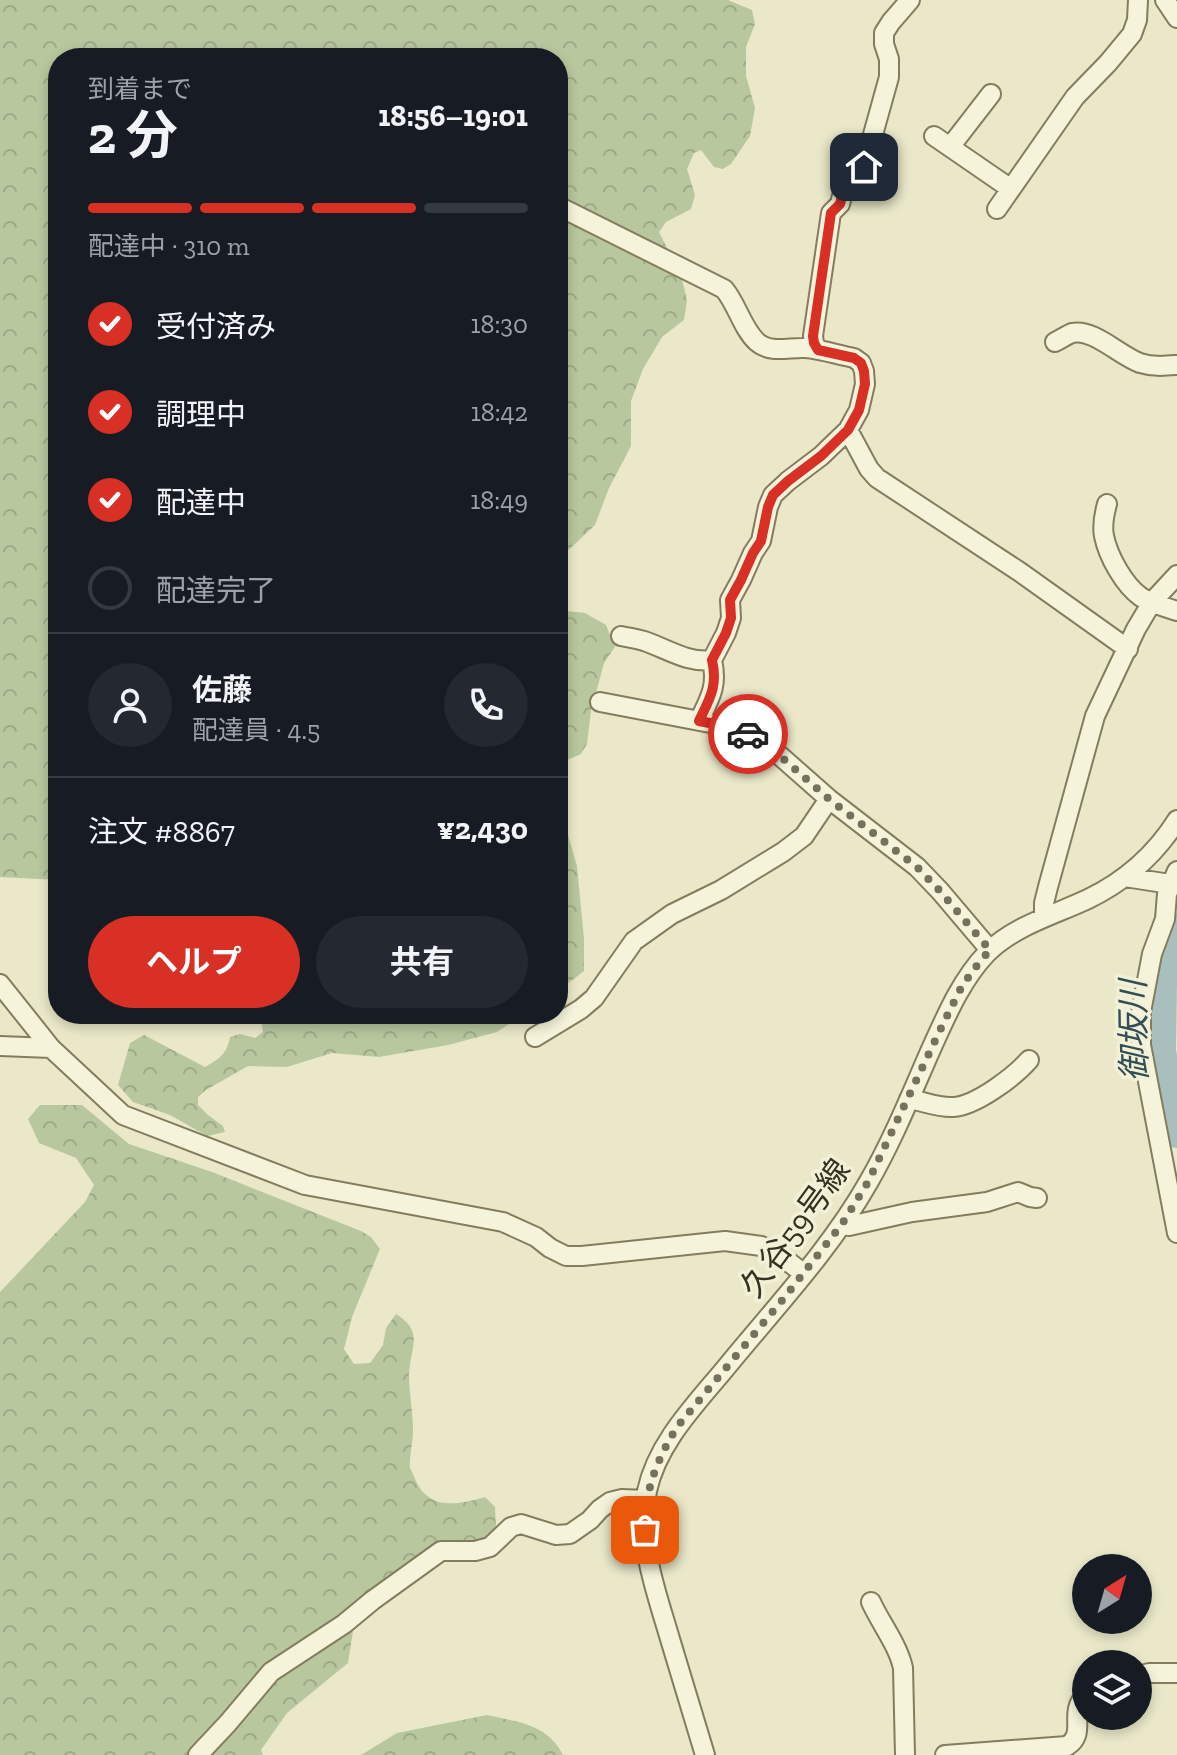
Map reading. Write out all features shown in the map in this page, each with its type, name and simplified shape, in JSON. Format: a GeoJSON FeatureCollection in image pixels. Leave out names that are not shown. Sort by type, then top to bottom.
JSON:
{"type":"FeatureCollection","features":[{"type":"Feature","properties":{"kind":"street"},"geometry":{"type":"LineString","coordinates":[[818,350],[813,336],[831,213],[840,204],[850,164],[864,167],[889,77],[884,33],[910,0]]}},
{"type":"Feature","properties":{"kind":"street"},"geometry":{"type":"LineString","coordinates":[[997,209],[1075,97],[1132,34],[1137,20],[1138,0]]}},
{"type":"Feature","properties":{"kind":"street"},"geometry":{"type":"LineString","coordinates":[[1165,0],[1177,18]]}},
{"type":"Feature","properties":{"kind":"street"},"geometry":{"type":"LineString","coordinates":[[950,147],[991,94]]}},
{"type":"Feature","properties":{"kind":"street"},"geometry":{"type":"LineString","coordinates":[[934,136],[1011,189]]}},
{"type":"Feature","properties":{"kind":"street"},"geometry":{"type":"LineString","coordinates":[[568,211],[724,289],[752,335],[766,348],[804,348],[854,358],[861,363],[864,371],[865,384],[859,410],[848,430],[773,495],[761,541],[730,600],[731,618],[712,660],[714,689],[699,721]]}},
{"type":"Feature","properties":{"kind":"street"},"geometry":{"type":"LineString","coordinates":[[1055,342],[1074,332],[1083,333],[1140,363],[1157,367],[1177,365]]}},
{"type":"Feature","properties":{"kind":"street"},"geometry":{"type":"LineString","coordinates":[[848,430],[877,478],[1020,572],[1128,649]]}},
{"type":"Feature","properties":{"kind":"street"},"geometry":{"type":"LineString","coordinates":[[1107,504],[1104,536],[1124,578],[1135,592],[1177,611]]}},
{"type":"Feature","properties":{"kind":"street"},"geometry":{"type":"LineString","coordinates":[[1044,917],[1046,895],[1095,716],[1136,629],[1152,602],[1177,575]]}},
{"type":"Feature","properties":{"kind":"street"},"geometry":{"type":"LineString","coordinates":[[621,636],[643,640],[688,658],[712,660]]}},
{"type":"Feature","properties":{"kind":"street"},"geometry":{"type":"LineString","coordinates":[[600,702],[731,727],[752,735],[917,867],[990,950]]}},
{"type":"Feature","properties":{"kind":"street"},"geometry":{"type":"LineString","coordinates":[[568,1017],[594,998],[641,935],[672,914],[721,890],[783,852],[804,836],[829,799]]}},
{"type":"Feature","properties":{"kind":"street","name":"久谷59号線"},"geometry":{"type":"LineString","coordinates":[[705,1755],[650,1570],[645,1530],[646,1500],[659,1460],[677,1427],[842,1224],[868,1182],[962,986],[978,964],[990,950],[1012,934],[1091,897],[1125,877],[1165,839],[1177,820]]}},
{"type":"Feature","properties":{"kind":"street"},"geometry":{"type":"LineString","coordinates":[[1125,877],[1173,878],[1167,894],[1165,919],[1146,980],[1141,1012],[1141,1045],[1176,1226]]}},
{"type":"Feature","properties":{"kind":"street"},"geometry":{"type":"LineString","coordinates":[[0,984],[51,1048],[123,1115],[305,1185],[503,1222],[536,1237],[566,1256],[725,1241],[761,1246],[778,1254],[803,1273]]}},
{"type":"Feature","properties":{"kind":"street"},"geometry":{"type":"LineString","coordinates":[[535,1037],[556,1024]]}},
{"type":"Feature","properties":{"kind":"street"},"geometry":{"type":"LineString","coordinates":[[0,1046],[51,1048]]}},
{"type":"Feature","properties":{"kind":"street"},"geometry":{"type":"LineString","coordinates":[[909,1099],[952,1107],[963,1105],[1019,1072],[1029,1060]]}},
{"type":"Feature","properties":{"kind":"street"},"geometry":{"type":"LineString","coordinates":[[842,1224],[849,1226],[912,1212],[987,1202],[1018,1192],[1037,1198]]}},
{"type":"Feature","properties":{"kind":"street"},"geometry":{"type":"LineString","coordinates":[[198,1755],[271,1672],[344,1624],[441,1551],[475,1551],[490,1547],[511,1527],[521,1524],[556,1535],[570,1534],[610,1502],[646,1500]]}},
{"type":"Feature","properties":{"kind":"street"},"geometry":{"type":"LineString","coordinates":[[871,1602],[900,1656],[903,1668],[905,1755]]}},
{"type":"Feature","properties":{"kind":"street"},"geometry":{"type":"LineString","coordinates":[[1152,1673],[1177,1673]]}},
{"type":"Feature","properties":{"kind":"street"},"geometry":{"type":"LineString","coordinates":[[945,1755],[1067,1746],[1073,1743],[1076,1730]]}},
{"type":"Feature","properties":{"kind":"green space"},"geometry":{"type":"Polygon","coordinates":[[[0,0],[728,0],[752,10],[755,24],[746,47],[746,76],[755,108],[750,136],[731,164],[723,169],[714,167],[701,150],[694,153],[687,169],[695,195],[691,209],[666,222],[659,232],[678,263],[687,300],[684,320],[662,337],[643,369],[631,401],[631,446],[609,488],[595,525],[568,551],[568,48],[48,48],[48,879],[0,877],[0,0]]]}},
{"type":"Feature","properties":{"kind":"green space"},"geometry":{"type":"Polygon","coordinates":[[[568,611],[585,613],[606,625],[615,647],[604,663],[591,711],[587,744],[581,754],[568,760],[568,611]]]}},
{"type":"Feature","properties":{"kind":"green space"},"geometry":{"type":"Polygon","coordinates":[[[568,835],[577,866],[584,971],[568,983],[568,835]]]}},
{"type":"Feature","properties":{"kind":"green space"},"geometry":{"type":"Polygon","coordinates":[[[262,1024],[509,1024],[497,1032],[448,1045],[379,1057],[332,1053],[287,1067],[248,1066],[198,1097],[198,1105],[223,1126],[225,1132],[207,1136],[170,1115],[133,1102],[118,1085],[130,1043],[144,1035],[205,1067],[222,1055],[230,1037],[240,1034],[255,1038],[263,1032],[262,1024]]]}},
{"type":"Feature","properties":{"kind":"green space"},"geometry":{"type":"Polygon","coordinates":[[[40,1105],[82,1105],[129,1144],[212,1172],[371,1237],[380,1249],[352,1317],[344,1349],[354,1364],[370,1363],[383,1345],[386,1328],[396,1314],[405,1321],[414,1341],[409,1375],[413,1431],[410,1468],[415,1479],[421,1489],[436,1501],[454,1503],[485,1497],[495,1507],[496,1529],[478,1542],[441,1547],[355,1618],[348,1663],[287,1713],[261,1750],[263,1755],[0,1755],[0,1292],[85,1202],[94,1185],[76,1158],[39,1143],[28,1119],[40,1105]]]}},
{"type":"Feature","properties":{"kind":"green space"},"geometry":{"type":"Polygon","coordinates":[[[487,1715],[541,1731],[563,1755],[361,1755],[397,1733],[487,1715]]]}},
{"type":"Feature","properties":{"kind":"waterway","name":"御坂川"},"geometry":{"type":"LineString","coordinates":[[1177,927],[1163,985],[1162,1051],[1177,1134]]}},
{"type":"Feature","properties":{"kind":"way so far"},"geometry":{"type":"LineString","coordinates":[[645,1530],[648,1488],[665,1447],[677,1427],[842,1224],[898,1123],[962,986],[990,950],[917,867],[829,799],[778,754],[748,734]]}},
{"type":"Feature","properties":{"kind":"route"},"geometry":{"type":"LineString","coordinates":[[748,734],[731,727],[699,721],[714,689],[712,660],[731,618],[730,600],[761,541],[773,495],[848,430],[859,410],[865,384],[861,363],[854,358],[818,350],[813,336],[831,213],[840,204],[850,164],[864,167]]}}]}
